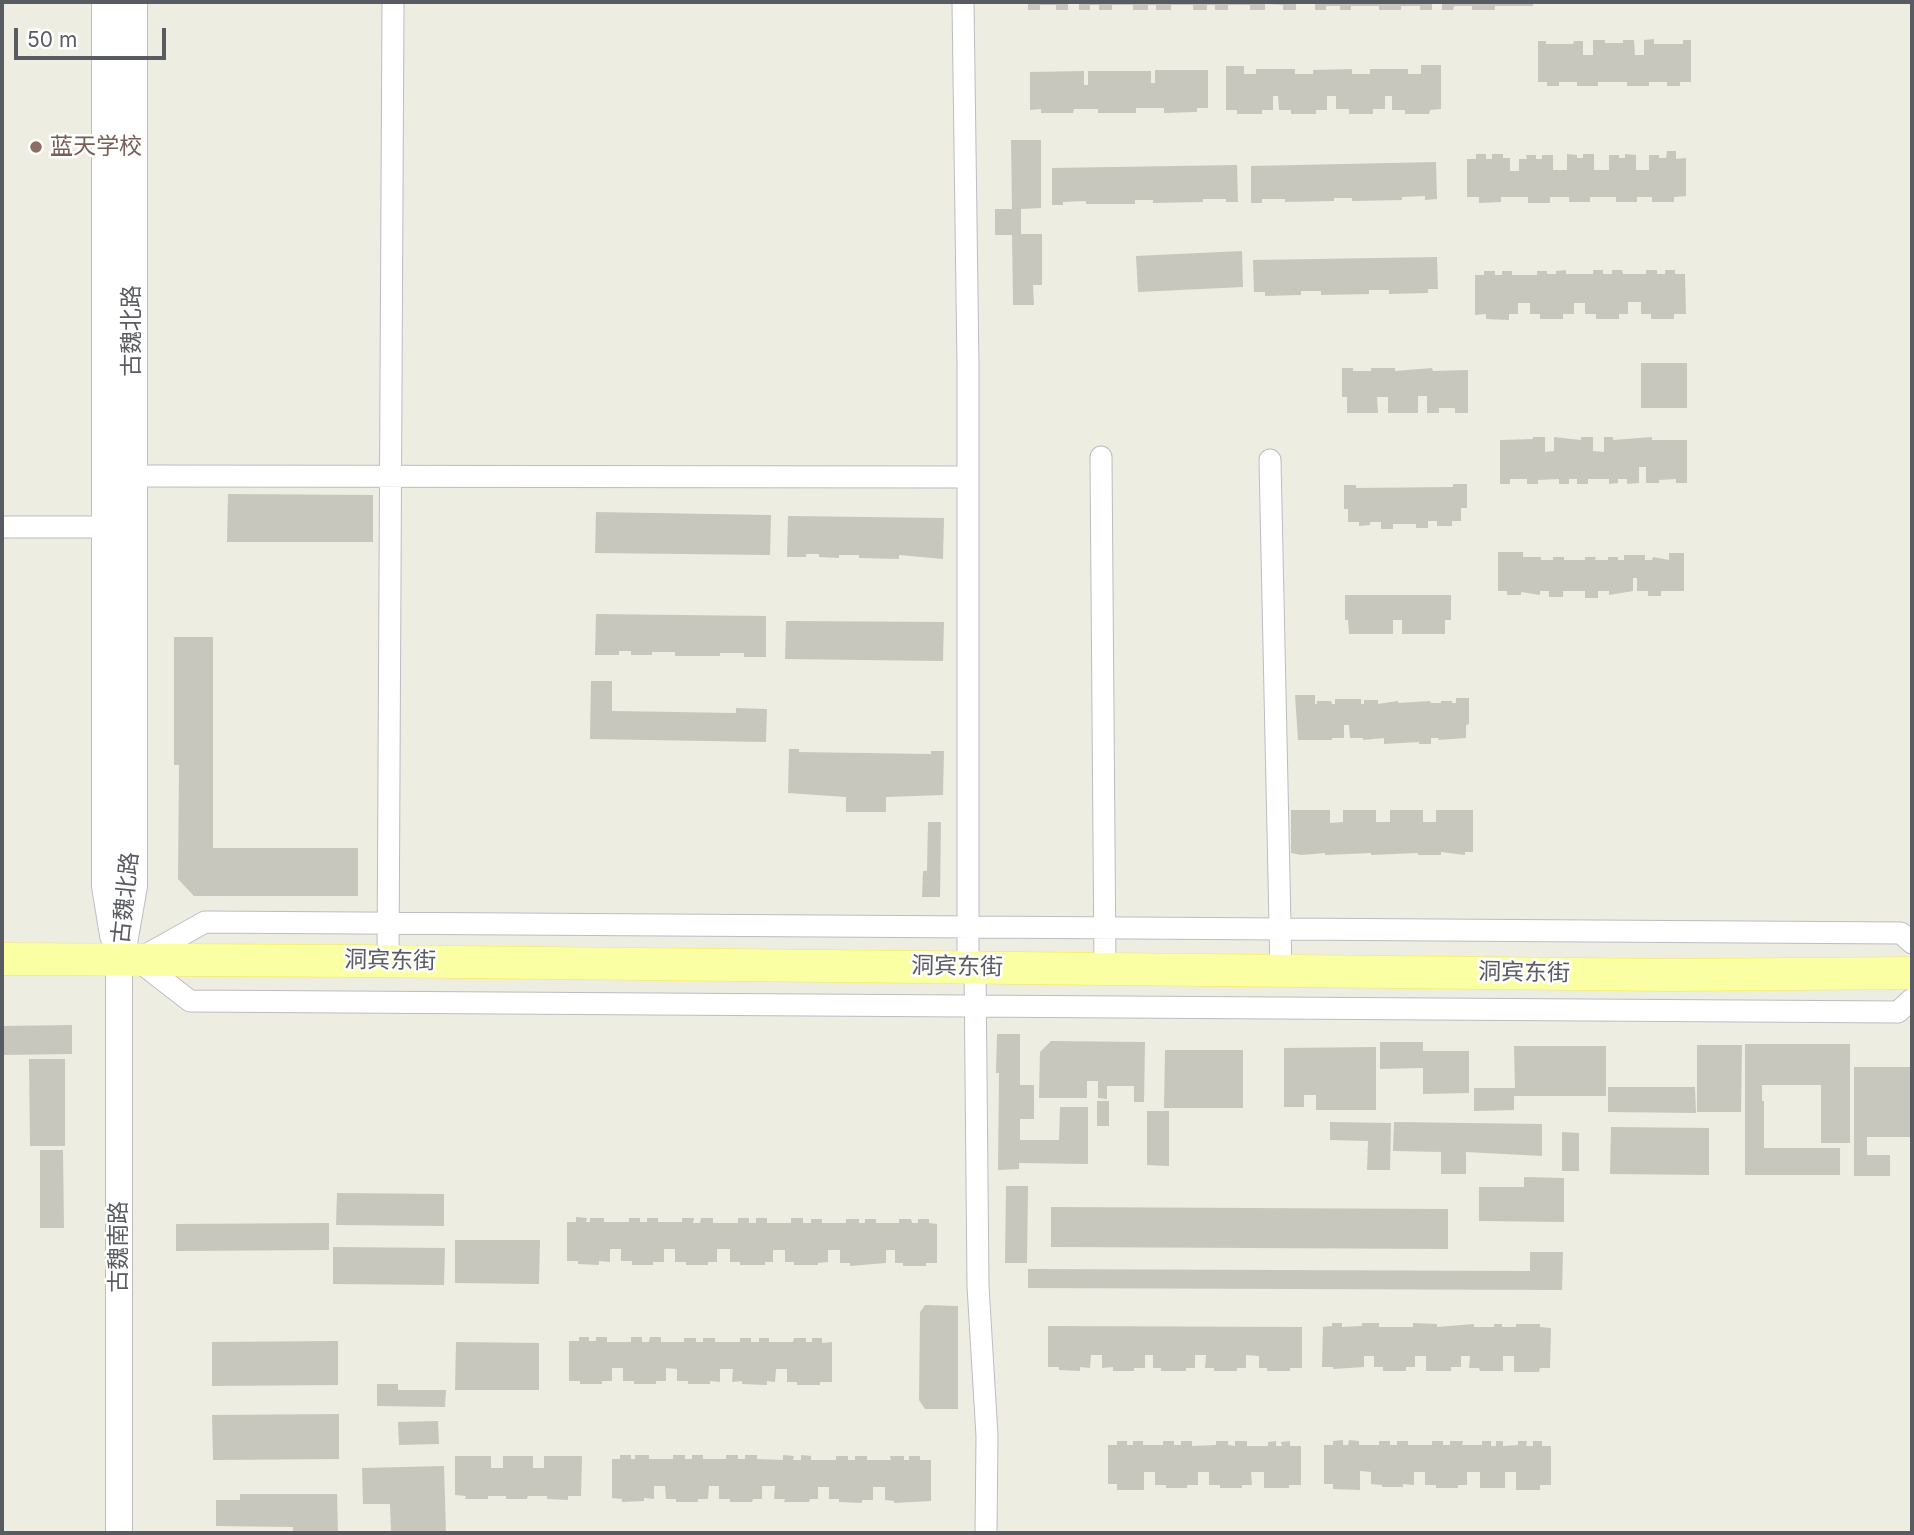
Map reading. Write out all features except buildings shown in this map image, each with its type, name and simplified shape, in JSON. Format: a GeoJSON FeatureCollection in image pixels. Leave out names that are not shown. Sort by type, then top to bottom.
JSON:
{"type":"FeatureCollection","features":[{"type":"Feature","properties":{"kind":"main road","name":"古魏北路"},"geometry":{"type":"LineString","coordinates":[[107,2],[107,886],[128,960]]}},
{"type":"Feature","properties":{"kind":"main road","name":"古魏北路"},"geometry":{"type":"LineString","coordinates":[[128,960],[132,886],[132,2]]}},
{"type":"Feature","properties":{"kind":"main road","name":"洞宾东街"},"geometry":{"type":"LineString","coordinates":[[2,959],[1671,975],[1912,973]]}},
{"type":"Feature","properties":{"kind":"street"},"geometry":{"type":"LineString","coordinates":[[388,961],[393,2]]}},
{"type":"Feature","properties":{"kind":"street"},"geometry":{"type":"LineString","coordinates":[[963,2],[968,477],[968,927],[975,1007],[978,1286],[987,1436],[986,1533]]}},
{"type":"Feature","properties":{"kind":"street"},"geometry":{"type":"LineString","coordinates":[[1101,457],[1105,969]]}},
{"type":"Feature","properties":{"kind":"street"},"geometry":{"type":"LineString","coordinates":[[1270,460],[1281,971]]}},
{"type":"Feature","properties":{"kind":"street"},"geometry":{"type":"LineString","coordinates":[[132,476],[968,477]]}},
{"type":"Feature","properties":{"kind":"street"},"geometry":{"type":"LineString","coordinates":[[2,527],[107,527]]}},
{"type":"Feature","properties":{"kind":"street"},"geometry":{"type":"LineString","coordinates":[[1912,943],[1901,933],[205,922],[128,960],[190,1002],[1898,1012],[1912,999]]}},
{"type":"Feature","properties":{"kind":"street","name":"古魏南路"},"geometry":{"type":"LineString","coordinates":[[119,1533],[128,960]]}},
{"type":"Feature","properties":{"kind":"place","name":"蓝天学校"},"geometry":{"type":"Point","coordinates":[36,147]}}]}
